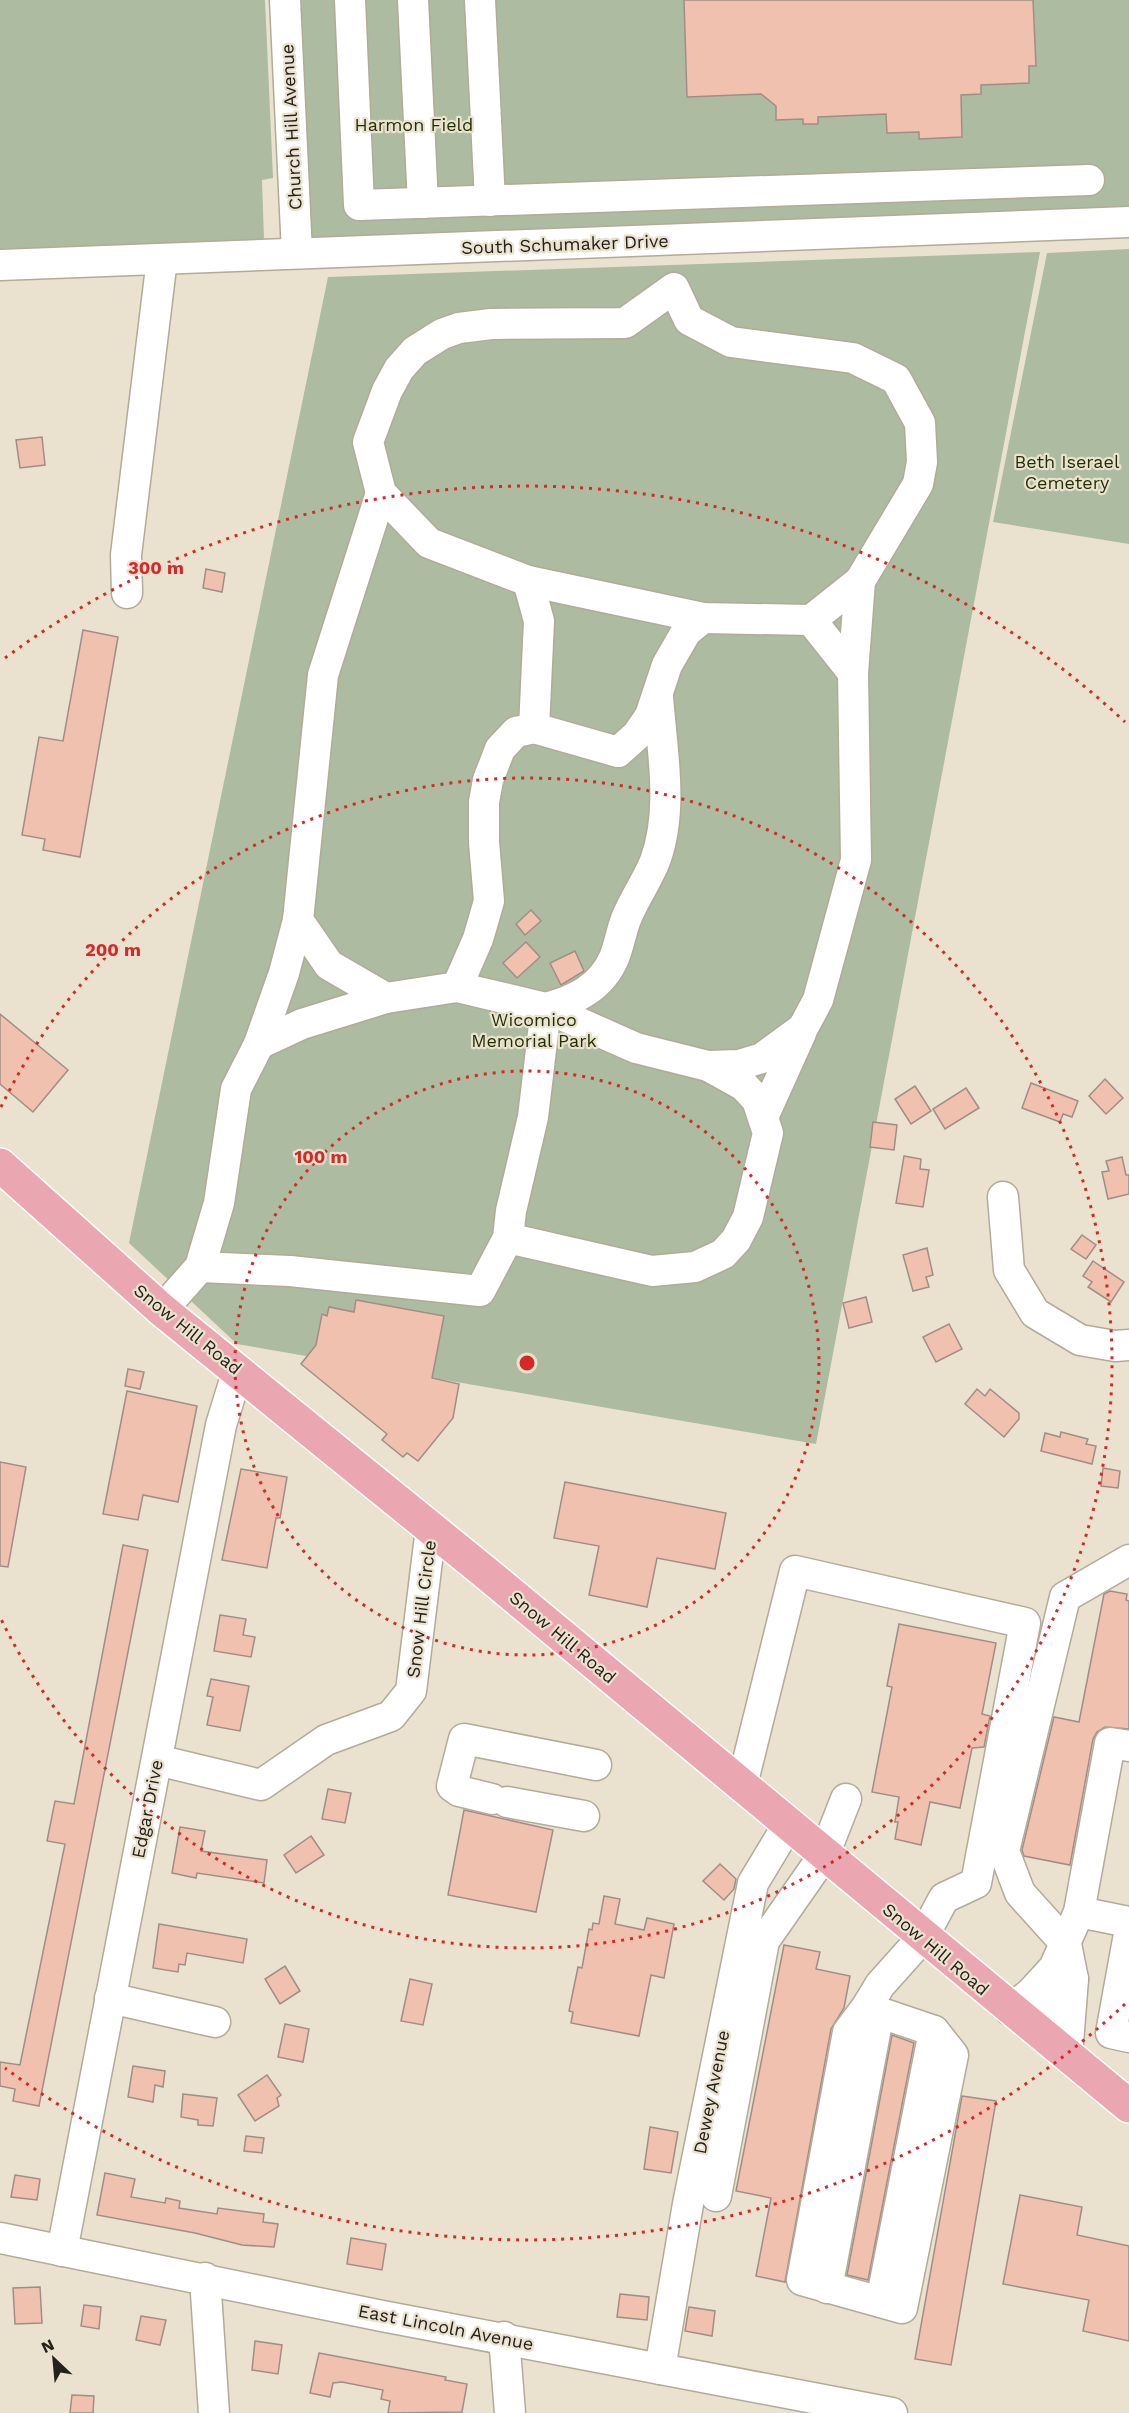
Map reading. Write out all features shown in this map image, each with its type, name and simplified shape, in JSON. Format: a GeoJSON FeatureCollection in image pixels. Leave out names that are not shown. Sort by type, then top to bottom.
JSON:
{"type":"FeatureCollection","features":[{"type":"Feature","properties":{"kind":"main road","name":"Snow Hill Road"},"geometry":{"type":"LineString","coordinates":[[0,1165],[162,1310],[431,1528],[742,1785],[824,1856],[1129,2106]]}},
{"type":"Feature","properties":{"kind":"street","name":"Church Hill Avenue"},"geometry":{"type":"LineString","coordinates":[[285,0],[297,253]]}},
{"type":"Feature","properties":{"kind":"street"},"geometry":{"type":"LineString","coordinates":[[350,0],[359,205],[677,196],[1089,180]]}},
{"type":"Feature","properties":{"kind":"street"},"geometry":{"type":"LineString","coordinates":[[413,0],[423,203]]}},
{"type":"Feature","properties":{"kind":"street"},"geometry":{"type":"LineString","coordinates":[[480,0],[490,201]]}},
{"type":"Feature","properties":{"kind":"street"},"geometry":{"type":"LineString","coordinates":[[674,288],[626,323],[524,323],[459,328],[442,334],[415,351],[399,369],[391,384],[368,442],[381,493],[429,543],[528,581],[703,618],[811,620],[860,581],[918,484],[922,462],[920,423],[896,379],[853,358],[731,342],[689,320],[674,288],[677,196]]}},
{"type":"Feature","properties":{"kind":"street","name":"South Schumaker Drive"},"geometry":{"type":"LineString","coordinates":[[0,266],[1129,222]]}},
{"type":"Feature","properties":{"kind":"street"},"geometry":{"type":"LineString","coordinates":[[127,593],[126,555],[162,259]]}},
{"type":"Feature","properties":{"kind":"street"},"geometry":{"type":"LineString","coordinates":[[162,1310],[200,1267],[219,1203],[236,1089],[259,1044],[284,973],[298,920],[323,675],[381,493]]}},
{"type":"Feature","properties":{"kind":"street"},"geometry":{"type":"LineString","coordinates":[[528,581],[539,621],[534,728]]}},
{"type":"Feature","properties":{"kind":"street"},"geometry":{"type":"LineString","coordinates":[[764,1115],[818,1000],[856,860],[853,673],[860,581]]}},
{"type":"Feature","properties":{"kind":"street"},"geometry":{"type":"LineString","coordinates":[[618,752],[637,735],[650,716],[667,665],[686,632],[703,618]]}},
{"type":"Feature","properties":{"kind":"street"},"geometry":{"type":"LineString","coordinates":[[811,620],[853,673]]}},
{"type":"Feature","properties":{"kind":"street"},"geometry":{"type":"LineString","coordinates":[[546,1008],[572,1000],[591,989],[605,974],[614,958],[626,919],[654,862],[663,830],[663,758],[658,697]]}},
{"type":"Feature","properties":{"kind":"street"},"geometry":{"type":"LineString","coordinates":[[457,987],[478,939],[489,901],[484,842],[484,802],[488,780],[500,749],[516,732],[534,728],[618,752],[645,750],[663,758]]}},
{"type":"Feature","properties":{"kind":"street"},"geometry":{"type":"LineString","coordinates":[[298,920],[329,965],[386,998]]}},
{"type":"Feature","properties":{"kind":"street"},"geometry":{"type":"LineString","coordinates":[[259,1044],[302,1024],[386,998],[457,987],[546,1008],[636,1048],[708,1066],[744,1086],[757,1100],[764,1115],[768,1133],[748,1217],[736,1240],[723,1254],[695,1267],[652,1271],[508,1238]]}},
{"type":"Feature","properties":{"kind":"street"},"geometry":{"type":"LineString","coordinates":[[200,1267],[290,1271],[480,1291],[508,1238],[511,1211],[533,1117],[546,1008]]}},
{"type":"Feature","properties":{"kind":"street"},"geometry":{"type":"LineString","coordinates":[[708,1066],[739,1065],[762,1059],[803,1028]]}},
{"type":"Feature","properties":{"kind":"street"},"geometry":{"type":"LineString","coordinates":[[1003,1197],[1009,1270],[1035,1313],[1080,1340],[1115,1346],[1129,1345]]}},
{"type":"Feature","properties":{"kind":"street","name":"Edgar Drive"},"geometry":{"type":"LineString","coordinates":[[62,2251],[221,1425],[238,1370]]}},
{"type":"Feature","properties":{"kind":"street","name":"Snow Hill Circle"},"geometry":{"type":"LineString","coordinates":[[157,1760],[261,1785],[326,1740],[392,1716],[411,1691],[431,1528]]}},
{"type":"Feature","properties":{"kind":"street"},"geometry":{"type":"LineString","coordinates":[[1067,2056],[1073,1979],[1065,1944],[1020,1893],[1004,1851],[1065,1597],[1129,1560]]}},
{"type":"Feature","properties":{"kind":"street"},"geometry":{"type":"LineString","coordinates":[[742,1785],[795,1571],[1025,1623],[976,1883],[944,1898],[922,1937],[880,1985],[872,2010],[848,2032],[802,2280],[902,2308],[953,2055],[934,2031],[872,2010]]}},
{"type":"Feature","properties":{"kind":"street"},"geometry":{"type":"LineString","coordinates":[[584,1816],[499,1801],[459,1791],[452,1786],[464,1739],[596,1765]]}},
{"type":"Feature","properties":{"kind":"street"},"geometry":{"type":"LineString","coordinates":[[1019,2017],[1048,1975],[1065,1944],[1078,1912],[1110,1743],[1129,1746]]}},
{"type":"Feature","properties":{"kind":"street"},"geometry":{"type":"LineString","coordinates":[[716,2196],[764,1941],[824,1856],[846,1799]]}},
{"type":"Feature","properties":{"kind":"street","name":"Dewey Avenue"},"geometry":{"type":"LineString","coordinates":[[660,2369],[688,2204],[753,1883],[788,1825]]}},
{"type":"Feature","properties":{"kind":"street"},"geometry":{"type":"LineString","coordinates":[[1078,1912],[1129,1922]]}},
{"type":"Feature","properties":{"kind":"street"},"geometry":{"type":"LineString","coordinates":[[1129,1934],[1111,2033],[1129,2037]]}},
{"type":"Feature","properties":{"kind":"street"},"geometry":{"type":"LineString","coordinates":[[1019,2017],[1073,1979]]}},
{"type":"Feature","properties":{"kind":"street"},"geometry":{"type":"LineString","coordinates":[[110,1998],[215,2022]]}},
{"type":"Feature","properties":{"kind":"street","name":"East Lincoln Avenue"},"geometry":{"type":"LineString","coordinates":[[0,2238],[205,2278],[382,2316],[504,2337],[660,2369],[765,2401],[892,2413]]}},
{"type":"Feature","properties":{"kind":"street"},"geometry":{"type":"LineString","coordinates":[[205,2278],[214,2413]]}},
{"type":"Feature","properties":{"kind":"street"},"geometry":{"type":"LineString","coordinates":[[504,2337],[510,2413]]}},
{"type":"Feature","properties":{"kind":"green space"},"geometry":{"type":"Polygon","coordinates":[[[0,0],[265,0],[273,178],[262,180],[264,240],[0,252],[0,0]]]}},
{"type":"Feature","properties":{"kind":"green space","name":"Harmon Field"},"geometry":{"type":"Polygon","coordinates":[[[280,0],[1129,0],[1129,213],[297,253],[280,0]]]}},
{"type":"Feature","properties":{"kind":"green space","name":"Beth Iserael Cemetery"},"geometry":{"type":"Polygon","coordinates":[[[1129,249],[1129,544],[993,522],[1047,253],[1129,249]]]}},
{"type":"Feature","properties":{"kind":"green space","name":"Wicomico Memorial Park"},"geometry":{"type":"Polygon","coordinates":[[[1040,252],[816,1444],[237,1344],[129,1243],[328,277],[1040,252]]]}},
{"type":"Feature","properties":{"kind":"building"},"geometry":{"type":"Polygon","coordinates":[[[684,0],[1033,0],[1036,66],[1029,66],[1029,83],[981,85],[981,94],[961,95],[962,137],[919,139],[919,132],[887,133],[886,114],[818,117],[818,124],[803,124],[803,119],[776,120],[776,106],[761,94],[687,97],[684,0]]]}},
{"type":"Feature","properties":{"kind":"building"},"geometry":{"type":"Polygon","coordinates":[[[42,437],[45,465],[20,468],[16,440],[42,437]]]}},
{"type":"Feature","properties":{"kind":"building"},"geometry":{"type":"Polygon","coordinates":[[[206,569],[225,573],[222,592],[203,588],[206,569]]]}},
{"type":"Feature","properties":{"kind":"building"},"geometry":{"type":"Polygon","coordinates":[[[83,630],[118,637],[80,857],[43,850],[45,839],[22,835],[39,737],[63,741],[83,630]]]}},
{"type":"Feature","properties":{"kind":"building"},"geometry":{"type":"Polygon","coordinates":[[[531,910],[541,921],[525,935],[516,924],[531,910]]]}},
{"type":"Feature","properties":{"kind":"building"},"geometry":{"type":"Polygon","coordinates":[[[526,942],[540,957],[517,978],[503,963],[526,942]]]}},
{"type":"Feature","properties":{"kind":"building"},"geometry":{"type":"Polygon","coordinates":[[[575,951],[584,971],[561,985],[550,963],[575,951]]]}},
{"type":"Feature","properties":{"kind":"building"},"geometry":{"type":"Polygon","coordinates":[[[0,1014],[68,1070],[33,1112],[0,1084],[0,1014]]]}},
{"type":"Feature","properties":{"kind":"building"},"geometry":{"type":"Polygon","coordinates":[[[1105,1079],[1123,1098],[1106,1114],[1089,1096],[1105,1079]]]}},
{"type":"Feature","properties":{"kind":"building"},"geometry":{"type":"Polygon","coordinates":[[[1031,1083],[1078,1101],[1072,1117],[1063,1114],[1060,1122],[1022,1108],[1031,1083]]]}},
{"type":"Feature","properties":{"kind":"building"},"geometry":{"type":"Polygon","coordinates":[[[915,1086],[931,1111],[911,1124],[895,1099],[915,1086]]]}},
{"type":"Feature","properties":{"kind":"building"},"geometry":{"type":"Polygon","coordinates":[[[966,1088],[979,1108],[945,1129],[933,1109],[966,1088]]]}},
{"type":"Feature","properties":{"kind":"building"},"geometry":{"type":"Polygon","coordinates":[[[873,1122],[897,1125],[894,1150],[870,1147],[873,1122]]]}},
{"type":"Feature","properties":{"kind":"building"},"geometry":{"type":"Polygon","coordinates":[[[904,1156],[921,1159],[920,1169],[929,1170],[923,1207],[896,1203],[904,1156]]]}},
{"type":"Feature","properties":{"kind":"building"},"geometry":{"type":"Polygon","coordinates":[[[1122,1157],[1126,1175],[1129,1175],[1129,1194],[1108,1199],[1102,1172],[1109,1171],[1106,1161],[1122,1157]]]}},
{"type":"Feature","properties":{"kind":"building"},"geometry":{"type":"Polygon","coordinates":[[[1082,1235],[1096,1245],[1086,1259],[1071,1249],[1082,1235]]]}},
{"type":"Feature","properties":{"kind":"building"},"geometry":{"type":"Polygon","coordinates":[[[927,1248],[933,1275],[926,1277],[929,1287],[913,1291],[903,1255],[927,1248]]]}},
{"type":"Feature","properties":{"kind":"building"},"geometry":{"type":"Polygon","coordinates":[[[1093,1261],[1124,1282],[1111,1302],[1088,1287],[1092,1282],[1083,1276],[1093,1261]]]}},
{"type":"Feature","properties":{"kind":"building"},"geometry":{"type":"Polygon","coordinates":[[[866,1297],[872,1322],[849,1328],[843,1303],[866,1297]]]}},
{"type":"Feature","properties":{"kind":"building"},"geometry":{"type":"Polygon","coordinates":[[[356,1300],[444,1316],[432,1378],[459,1384],[453,1418],[418,1461],[407,1453],[403,1457],[382,1440],[387,1434],[301,1364],[316,1345],[322,1314],[327,1316],[329,1307],[354,1312],[356,1300]]]}},
{"type":"Feature","properties":{"kind":"building"},"geometry":{"type":"Polygon","coordinates":[[[949,1324],[962,1349],[936,1362],[923,1337],[949,1324]]]}},
{"type":"Feature","properties":{"kind":"building"},"geometry":{"type":"Polygon","coordinates":[[[128,1369],[144,1372],[140,1389],[125,1386],[128,1369]]]}},
{"type":"Feature","properties":{"kind":"building"},"geometry":{"type":"Polygon","coordinates":[[[977,1389],[985,1396],[990,1389],[1019,1413],[1019,1419],[1004,1437],[965,1404],[977,1389]]]}},
{"type":"Feature","properties":{"kind":"building"},"geometry":{"type":"Polygon","coordinates":[[[127,1391],[197,1406],[178,1502],[143,1495],[138,1520],[103,1514],[127,1391]]]}},
{"type":"Feature","properties":{"kind":"building"},"geometry":{"type":"Polygon","coordinates":[[[1061,1432],[1088,1439],[1086,1444],[1096,1446],[1092,1464],[1041,1451],[1045,1433],[1060,1437],[1061,1432]]]}},
{"type":"Feature","properties":{"kind":"building"},"geometry":{"type":"Polygon","coordinates":[[[0,1462],[26,1467],[8,1567],[0,1566],[0,1462]]]}},
{"type":"Feature","properties":{"kind":"building"},"geometry":{"type":"Polygon","coordinates":[[[1103,1468],[1120,1471],[1118,1488],[1101,1486],[1103,1468]]]}},
{"type":"Feature","properties":{"kind":"building"},"geometry":{"type":"Polygon","coordinates":[[[241,1469],[287,1477],[280,1518],[276,1518],[267,1568],[222,1560],[241,1469]]]}},
{"type":"Feature","properties":{"kind":"building"},"geometry":{"type":"Polygon","coordinates":[[[565,1482],[726,1513],[715,1569],[657,1558],[647,1607],[589,1595],[599,1546],[554,1538],[565,1482]]]}},
{"type":"Feature","properties":{"kind":"building"},"geometry":{"type":"Polygon","coordinates":[[[123,1545],[148,1550],[39,2106],[13,2101],[15,2089],[0,2086],[0,2062],[20,2065],[65,1844],[47,1841],[55,1801],[74,1804],[123,1545]]]}},
{"type":"Feature","properties":{"kind":"building"},"geometry":{"type":"Polygon","coordinates":[[[1110,1591],[1127,1594],[1126,1600],[1129,1601],[1129,1729],[1105,1727],[1097,1732],[1093,1739],[1070,1865],[1024,1856],[1022,1850],[1054,1717],[1079,1722],[1104,1594],[1110,1591]]]}},
{"type":"Feature","properties":{"kind":"building"},"geometry":{"type":"Polygon","coordinates":[[[220,1615],[246,1619],[243,1635],[255,1637],[251,1657],[214,1651],[220,1615]]]}},
{"type":"Feature","properties":{"kind":"building"},"geometry":{"type":"Polygon","coordinates":[[[899,1624],[996,1643],[982,1714],[990,1716],[984,1747],[972,1748],[960,1808],[930,1802],[921,1845],[895,1839],[899,1797],[872,1792],[892,1687],[887,1686],[899,1624]]]}},
{"type":"Feature","properties":{"kind":"building"},"geometry":{"type":"Polygon","coordinates":[[[211,1679],[249,1686],[240,1731],[207,1725],[213,1697],[207,1696],[211,1679]]]}},
{"type":"Feature","properties":{"kind":"building"},"geometry":{"type":"Polygon","coordinates":[[[328,1789],[351,1793],[345,1823],[322,1819],[328,1789]]]}},
{"type":"Feature","properties":{"kind":"building"},"geometry":{"type":"Polygon","coordinates":[[[464,1810],[553,1830],[536,1912],[448,1895],[464,1810]]]}},
{"type":"Feature","properties":{"kind":"building"},"geometry":{"type":"Polygon","coordinates":[[[180,1827],[205,1831],[201,1851],[267,1860],[264,1883],[197,1873],[196,1878],[172,1873],[180,1827]]]}},
{"type":"Feature","properties":{"kind":"building"},"geometry":{"type":"Polygon","coordinates":[[[311,1836],[324,1855],[296,1873],[284,1855],[311,1836]]]}},
{"type":"Feature","properties":{"kind":"building"},"geometry":{"type":"Polygon","coordinates":[[[720,1864],[736,1879],[734,1889],[724,1900],[703,1881],[720,1864]]]}},
{"type":"Feature","properties":{"kind":"building"},"geometry":{"type":"Polygon","coordinates":[[[604,1896],[620,1899],[615,1924],[644,1930],[647,1918],[674,1924],[664,1978],[651,1975],[639,2036],[571,2023],[573,2012],[569,2011],[578,1967],[582,1968],[589,1929],[592,1930],[593,1923],[599,1924],[604,1896]]]}},
{"type":"Feature","properties":{"kind":"building"},"geometry":{"type":"Polygon","coordinates":[[[159,1924],[247,1939],[243,1963],[187,1953],[185,1965],[179,1964],[178,1972],[153,1968],[159,1924]]]}},
{"type":"Feature","properties":{"kind":"building"},"geometry":{"type":"Polygon","coordinates":[[[784,1945],[820,1952],[816,1969],[850,1976],[844,2008],[831,2029],[785,2282],[756,2276],[771,2198],[736,2191],[784,1945]]]}},
{"type":"Feature","properties":{"kind":"building"},"geometry":{"type":"Polygon","coordinates":[[[285,1966],[300,1991],[280,2004],[265,1979],[285,1966]]]}},
{"type":"Feature","properties":{"kind":"building"},"geometry":{"type":"Polygon","coordinates":[[[410,1979],[432,1984],[423,2025],[401,2021],[410,1979]]]}},
{"type":"Feature","properties":{"kind":"building"},"geometry":{"type":"Polygon","coordinates":[[[285,2024],[309,2029],[303,2062],[278,2057],[285,2024]]]}},
{"type":"Feature","properties":{"kind":"building"},"geometry":{"type":"Polygon","coordinates":[[[892,2035],[914,2043],[868,2280],[847,2275],[892,2035]]]}},
{"type":"Feature","properties":{"kind":"building"},"geometry":{"type":"Polygon","coordinates":[[[133,2066],[165,2071],[163,2087],[155,2085],[153,2102],[128,2097],[133,2066]]]}},
{"type":"Feature","properties":{"kind":"building"},"geometry":{"type":"Polygon","coordinates":[[[267,2075],[281,2095],[277,2098],[279,2106],[255,2121],[238,2095],[267,2075]]]}},
{"type":"Feature","properties":{"kind":"building"},"geometry":{"type":"Polygon","coordinates":[[[183,2094],[217,2098],[213,2126],[198,2125],[198,2120],[181,2117],[183,2094]]]}},
{"type":"Feature","properties":{"kind":"building"},"geometry":{"type":"Polygon","coordinates":[[[962,2096],[996,2101],[951,2365],[915,2359],[962,2096]]]}},
{"type":"Feature","properties":{"kind":"building"},"geometry":{"type":"Polygon","coordinates":[[[650,2127],[678,2132],[671,2173],[644,2169],[650,2127]]]}},
{"type":"Feature","properties":{"kind":"building"},"geometry":{"type":"Polygon","coordinates":[[[246,2136],[264,2138],[262,2153],[244,2151],[246,2136]]]}},
{"type":"Feature","properties":{"kind":"building"},"geometry":{"type":"Polygon","coordinates":[[[105,2173],[135,2179],[131,2197],[165,2203],[166,2198],[180,2201],[179,2208],[217,2214],[218,2208],[264,2214],[263,2222],[278,2224],[274,2247],[242,2245],[195,2233],[97,2215],[105,2173]]]}},
{"type":"Feature","properties":{"kind":"building"},"geometry":{"type":"Polygon","coordinates":[[[15,2175],[40,2179],[37,2200],[11,2197],[15,2175]]]}},
{"type":"Feature","properties":{"kind":"building"},"geometry":{"type":"Polygon","coordinates":[[[1020,2195],[1082,2207],[1077,2235],[1129,2246],[1129,2341],[1083,2331],[1089,2300],[1003,2284],[1020,2195]]]}},
{"type":"Feature","properties":{"kind":"building"},"geometry":{"type":"Polygon","coordinates":[[[351,2238],[386,2244],[382,2270],[347,2264],[351,2238]]]}},
{"type":"Feature","properties":{"kind":"building"},"geometry":{"type":"Polygon","coordinates":[[[40,2287],[42,2323],[15,2324],[13,2288],[40,2287]]]}},
{"type":"Feature","properties":{"kind":"building"},"geometry":{"type":"Polygon","coordinates":[[[620,2294],[649,2297],[647,2320],[617,2317],[620,2294]]]}},
{"type":"Feature","properties":{"kind":"building"},"geometry":{"type":"Polygon","coordinates":[[[84,2305],[101,2307],[99,2329],[81,2326],[84,2305]]]}},
{"type":"Feature","properties":{"kind":"building"},"geometry":{"type":"Polygon","coordinates":[[[689,2307],[715,2311],[712,2336],[685,2331],[689,2307]]]}},
{"type":"Feature","properties":{"kind":"building"},"geometry":{"type":"Polygon","coordinates":[[[141,2316],[166,2320],[160,2345],[136,2340],[141,2316]]]}},
{"type":"Feature","properties":{"kind":"building"},"geometry":{"type":"Polygon","coordinates":[[[255,2341],[282,2345],[278,2374],[252,2370],[255,2341]]]}},
{"type":"Feature","properties":{"kind":"building"},"geometry":{"type":"Polygon","coordinates":[[[319,2353],[446,2377],[445,2380],[467,2384],[462,2412],[388,2413],[390,2401],[381,2399],[383,2390],[342,2382],[333,2383],[330,2397],[310,2393],[319,2353]]]}},
{"type":"Feature","properties":{"kind":"building"},"geometry":{"type":"Polygon","coordinates":[[[72,2395],[94,2396],[93,2413],[70,2413],[72,2395]]]}}]}
